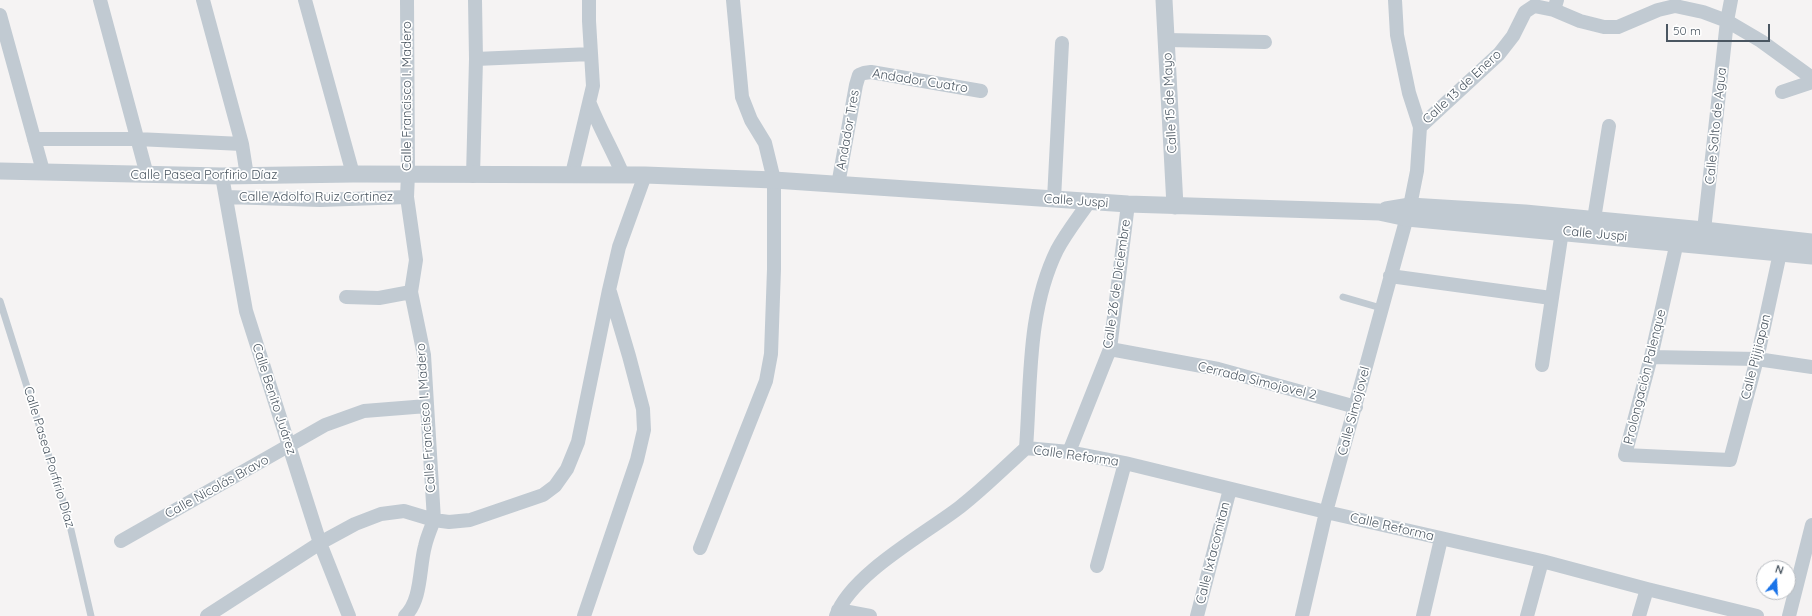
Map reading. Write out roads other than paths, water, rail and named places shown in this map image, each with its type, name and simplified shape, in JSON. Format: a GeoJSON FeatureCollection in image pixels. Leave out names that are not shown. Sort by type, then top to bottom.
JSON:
{"type":"FeatureCollection","features":[{"type":"Feature","properties":{"kind":"street"},"geometry":{"type":"LineString","coordinates":[[100,0],[148,175]]}},
{"type":"Feature","properties":{"kind":"street"},"geometry":{"type":"LineString","coordinates":[[203,0],[242,144],[247,176]]}},
{"type":"Feature","properties":{"kind":"street"},"geometry":{"type":"LineString","coordinates":[[305,0],[353,174]]}},
{"type":"Feature","properties":{"kind":"street","name":"Calle Francisco I. Madero"},"geometry":{"type":"LineString","coordinates":[[405,616],[410,611],[415,598],[425,545],[434,520],[424,355],[411,292],[416,260],[407,197],[407,0]]}},
{"type":"Feature","properties":{"kind":"street"},"geometry":{"type":"LineString","coordinates":[[473,176],[476,59],[475,0]]}},
{"type":"Feature","properties":{"kind":"street"},"geometry":{"type":"LineString","coordinates":[[572,174],[590,104],[593,86],[590,0]]}},
{"type":"Feature","properties":{"kind":"street"},"geometry":{"type":"LineString","coordinates":[[700,548],[766,381],[771,354],[774,269],[774,180],[765,143],[751,120],[742,97],[734,0]]}},
{"type":"Feature","properties":{"kind":"street","name":"Calle 15 de Mayo"},"geometry":{"type":"LineString","coordinates":[[1164,0],[1175,206]]}},
{"type":"Feature","properties":{"kind":"street"},"geometry":{"type":"LineString","coordinates":[[1395,0],[1397,35],[1409,93],[1420,126]]}},
{"type":"Feature","properties":{"kind":"street","name":"Calle Salto de Agua"},"geometry":{"type":"LineString","coordinates":[[1704,230],[1727,21],[1731,0]]}},
{"type":"Feature","properties":{"kind":"street","name":"Calle 13 de Enero"},"geometry":{"type":"LineString","coordinates":[[1420,126],[1499,54],[1513,36],[1525,12],[1534,6],[1555,5],[1580,21],[1604,27],[1618,27],[1658,10],[1675,6],[1703,12],[1727,21],[1761,41],[1812,78]]}},
{"type":"Feature","properties":{"kind":"street"},"geometry":{"type":"LineString","coordinates":[[0,15],[43,171]]}},
{"type":"Feature","properties":{"kind":"street"},"geometry":{"type":"LineString","coordinates":[[1167,40],[1265,42]]}},
{"type":"Feature","properties":{"kind":"street"},"geometry":{"type":"LineString","coordinates":[[1054,199],[1062,43]]}},
{"type":"Feature","properties":{"kind":"street"},"geometry":{"type":"LineString","coordinates":[[476,59],[591,54]]}},
{"type":"Feature","properties":{"kind":"street","name":"Andador Cuatro"},"geometry":{"type":"LineString","coordinates":[[859,75],[871,72],[981,91]]}},
{"type":"Feature","properties":{"kind":"street","name":"Andador Tres"},"geometry":{"type":"LineString","coordinates":[[838,184],[859,75]]}},
{"type":"Feature","properties":{"kind":"street"},"geometry":{"type":"LineString","coordinates":[[1782,92],[1812,82]]}},
{"type":"Feature","properties":{"kind":"street"},"geometry":{"type":"LineString","coordinates":[[590,104],[600,129],[613,152],[623,175]]}},
{"type":"Feature","properties":{"kind":"street","name":"Calle Simojovel"},"geometry":{"type":"LineString","coordinates":[[1302,616],[1326,512],[1356,407],[1381,308],[1409,212],[1417,171],[1420,126]]}},
{"type":"Feature","properties":{"kind":"street"},"geometry":{"type":"LineString","coordinates":[[1594,219],[1609,126]]}},
{"type":"Feature","properties":{"kind":"street"},"geometry":{"type":"LineString","coordinates":[[34,139],[137,139],[242,144]]}},
{"type":"Feature","properties":{"kind":"street","name":"Calle Pasea Porfirio Díaz"},"geometry":{"type":"LineString","coordinates":[[0,171],[222,176],[408,174],[473,176],[572,174]]}},
{"type":"Feature","properties":{"kind":"street","name":"Calle Juspi"},"geometry":{"type":"LineString","coordinates":[[572,174],[774,180],[1128,204],[1594,219],[1812,242]]}},
{"type":"Feature","properties":{"kind":"street"},"geometry":{"type":"LineString","coordinates":[[207,616],[320,543],[355,524],[381,514],[404,511],[434,520],[449,522],[470,520],[542,494],[555,486],[567,469],[578,442],[609,290],[620,247],[645,175]]}},
{"type":"Feature","properties":{"kind":"street","name":"Calle Benito Juárez"},"geometry":{"type":"LineString","coordinates":[[222,176],[246,311],[320,543],[349,616]]}},
{"type":"Feature","properties":{"kind":"street","name":"Calle Adolfo Ruiz Cortinez"},"geometry":{"type":"LineString","coordinates":[[226,197],[320,200],[407,197]]}},
{"type":"Feature","properties":{"kind":"street"},"geometry":{"type":"LineString","coordinates":[[837,613],[860,582],[910,542],[960,507],[1026,448],[1037,310],[1046,279],[1058,250],[1089,202]]}},
{"type":"Feature","properties":{"kind":"street","name":"Calle 26 de Diciembre"},"geometry":{"type":"LineString","coordinates":[[1069,452],[1110,349],[1128,204]]}},
{"type":"Feature","properties":{"kind":"street","name":"Calle Juspi"},"geometry":{"type":"LineString","coordinates":[[1409,212],[1562,231],[1812,256]]}},
{"type":"Feature","properties":{"kind":"street"},"geometry":{"type":"LineString","coordinates":[[1542,365],[1562,231]]}},
{"type":"Feature","properties":{"kind":"street","name":"Prolongación Palenque"},"geometry":{"type":"LineString","coordinates":[[1677,242],[1651,356],[1625,456],[1730,460]]}},
{"type":"Feature","properties":{"kind":"street","name":"Calle Pijijiapan"},"geometry":{"type":"LineString","coordinates":[[1730,460],[1757,359],[1780,253]]}},
{"type":"Feature","properties":{"kind":"street"},"geometry":{"type":"LineString","coordinates":[[1390,276],[1551,298]]}},
{"type":"Feature","properties":{"kind":"street"},"geometry":{"type":"LineString","coordinates":[[584,616],[637,460],[644,430],[642,409],[629,356],[609,290]]}},
{"type":"Feature","properties":{"kind":"street"},"geometry":{"type":"LineString","coordinates":[[346,297],[379,298],[411,292]]}},
{"type":"Feature","properties":{"kind":"street","name":"Cerrada Simojovel 2"},"geometry":{"type":"LineString","coordinates":[[1110,349],[1218,369],[1356,407]]}},
{"type":"Feature","properties":{"kind":"street"},"geometry":{"type":"LineString","coordinates":[[1651,356],[1757,359],[1812,368]]}},
{"type":"Feature","properties":{"kind":"street","name":"Calle Nicolás Bravo"},"geometry":{"type":"LineString","coordinates":[[121,541],[289,447],[325,425],[364,411],[427,406]]}},
{"type":"Feature","properties":{"kind":"street","name":"Calle Reforma"},"geometry":{"type":"LineString","coordinates":[[1026,448],[1069,452],[1125,463],[1230,490],[1542,561],[1757,616]]}},
{"type":"Feature","properties":{"kind":"street"},"geometry":{"type":"LineString","coordinates":[[1097,566],[1125,463]]}},
{"type":"Feature","properties":{"kind":"street","name":"Calle Ixtacomitan"},"geometry":{"type":"LineString","coordinates":[[1197,616],[1230,490]]}},
{"type":"Feature","properties":{"kind":"street"},"geometry":{"type":"LineString","coordinates":[[1790,616],[1812,525]]}},
{"type":"Feature","properties":{"kind":"street"},"geometry":{"type":"LineString","coordinates":[[1423,616],[1441,539]]}},
{"type":"Feature","properties":{"kind":"street"},"geometry":{"type":"LineString","coordinates":[[1527,616],[1542,561]]}},
{"type":"Feature","properties":{"kind":"street"},"geometry":{"type":"LineString","coordinates":[[1639,616],[1647,589]]}},
{"type":"Feature","properties":{"kind":"street"},"geometry":{"type":"LineString","coordinates":[[837,613],[870,616]]}},
{"type":"Feature","properties":{"kind":"lane"},"geometry":{"type":"LineString","coordinates":[[1343,297],[1381,308]]}},
{"type":"Feature","properties":{"kind":"lane","name":"Calle Pasea Porfirio Díaz"},"geometry":{"type":"LineString","coordinates":[[0,300],[68,517],[91,616]]}}]}
